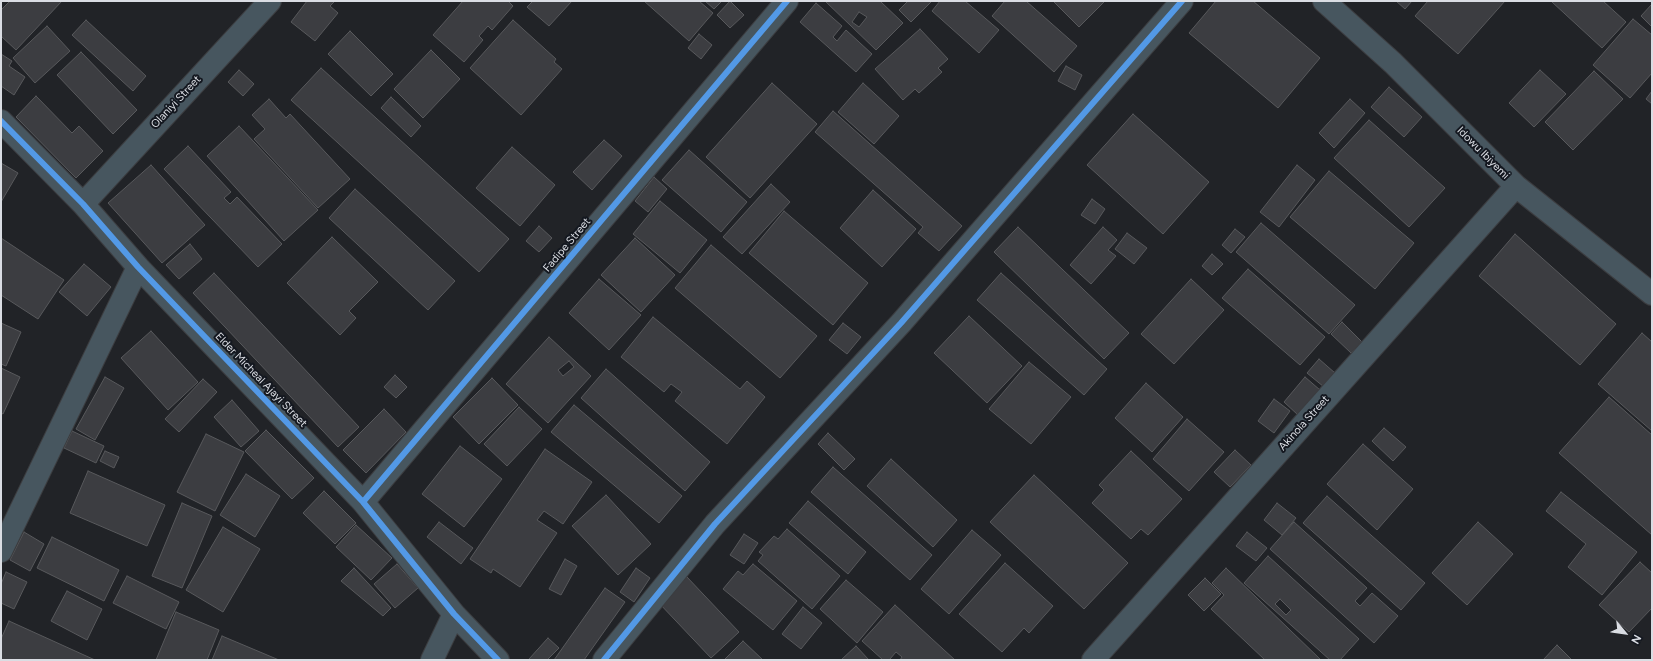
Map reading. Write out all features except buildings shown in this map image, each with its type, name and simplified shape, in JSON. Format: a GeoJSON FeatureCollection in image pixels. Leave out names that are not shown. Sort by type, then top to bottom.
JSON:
{"type":"FeatureCollection","features":[{"type":"Feature","properties":{"kind":"street","name":"Olaniyi Street"},"geometry":{"type":"LineString","coordinates":[[83,204],[270,1]]}},
{"type":"Feature","properties":{"kind":"street","name":"Fadipe Street"},"geometry":{"type":"LineString","coordinates":[[363,502],[787,1]]}},
{"type":"Feature","properties":{"kind":"street"},"geometry":{"type":"LineString","coordinates":[[604,660],[715,524],[901,323],[1182,1]]}},
{"type":"Feature","properties":{"kind":"street","name":"Idowu Ibiyemi"},"geometry":{"type":"LineString","coordinates":[[1324,1],[1393,63],[1516,186],[1652,294]]}},
{"type":"Feature","properties":{"kind":"street","name":"Elder Micheal Ajayi Street"},"geometry":{"type":"LineString","coordinates":[[1,121],[83,204],[138,267],[363,502],[454,614],[498,660]]}},
{"type":"Feature","properties":{"kind":"street","name":"Akinola Street"},"geometry":{"type":"LineString","coordinates":[[1093,660],[1516,186]]}},
{"type":"Feature","properties":{"kind":"street"},"geometry":{"type":"LineString","coordinates":[[1,551],[138,267]]}},
{"type":"Feature","properties":{"kind":"street"},"geometry":{"type":"LineString","coordinates":[[432,660],[454,614]]}},
{"type":"Feature","properties":{"kind":"cycle path"},"geometry":{"type":"LineString","coordinates":[[363,502],[787,1]]}},
{"type":"Feature","properties":{"kind":"cycle path"},"geometry":{"type":"LineString","coordinates":[[604,660],[715,524],[901,323],[1182,1]]}},
{"type":"Feature","properties":{"kind":"cycle path"},"geometry":{"type":"LineString","coordinates":[[1,121],[83,204],[138,267],[363,502],[454,614],[498,660]]}}]}
